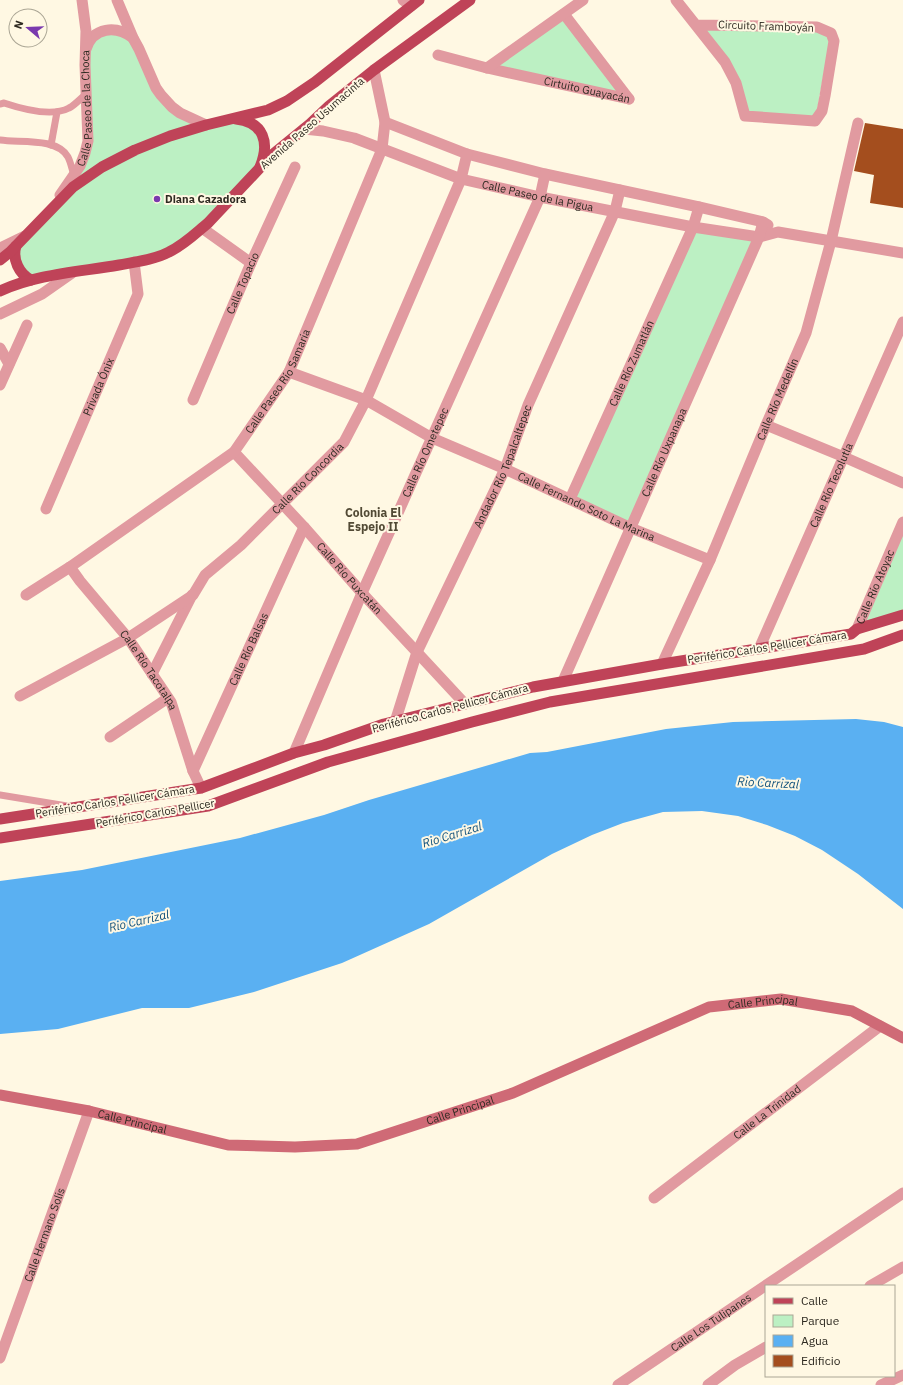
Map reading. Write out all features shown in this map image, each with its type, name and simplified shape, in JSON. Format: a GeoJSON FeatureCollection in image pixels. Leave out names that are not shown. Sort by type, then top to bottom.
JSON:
{"type":"FeatureCollection","features":[{"type":"Feature","properties":{"kind":"main road","name":"Avenida Paseo Usumacinta"},"geometry":{"type":"LineString","coordinates":[[0,291],[31,280],[134,262],[168,253],[202,228],[229,202],[260,167],[329,106],[374,70],[470,0]]}},
{"type":"Feature","properties":{"kind":"main road"},"geometry":{"type":"LineString","coordinates":[[0,260],[16,246],[73,186],[102,167],[135,150],[170,136],[201,126],[268,110],[287,101],[324,76],[411,2]]}},
{"type":"Feature","properties":{"kind":"main road"},"geometry":{"type":"LineString","coordinates":[[233,118],[244,120],[252,124],[262,134],[265,150],[260,167]]}},
{"type":"Feature","properties":{"kind":"main road"},"geometry":{"type":"LineString","coordinates":[[16,246],[14,257],[15,261],[25,276],[31,280]]}},
{"type":"Feature","properties":{"kind":"main road","name":"Periférico Carlos Pellicer Cámara"},"geometry":{"type":"LineString","coordinates":[[0,819],[201,788],[294,753],[324,745],[384,724],[533,686],[851,634],[857,628],[903,615]]}},
{"type":"Feature","properties":{"kind":"main road","name":"Periférico Carlos Pellicer Cámara"},"geometry":{"type":"LineString","coordinates":[[328,762],[550,702],[864,649],[903,635]]}},
{"type":"Feature","properties":{"kind":"main road","name":"Periférico Carlos Pellicer"},"geometry":{"type":"LineString","coordinates":[[0,838],[208,806],[328,762]]}},
{"type":"Feature","properties":{"kind":"main road","name":"Calle Principal"},"geometry":{"type":"LineString","coordinates":[[0,1095],[89,1111],[228,1145],[295,1147],[357,1144],[514,1093],[709,1007],[781,999],[852,1011],[903,1038]]}},
{"type":"Feature","properties":{"kind":"street","name":"Calle Paseo de la Choca"},"geometry":{"type":"LineString","coordinates":[[52,208],[80,166],[87,148],[89,131],[86,94],[86,31],[82,0]]}},
{"type":"Feature","properties":{"kind":"street"},"geometry":{"type":"LineString","coordinates":[[117,0],[156,88],[172,107],[201,126]]}},
{"type":"Feature","properties":{"kind":"street"},"geometry":{"type":"LineString","coordinates":[[487,68],[583,0]]}},
{"type":"Feature","properties":{"kind":"street","name":"Circuito Framboyán"},"geometry":{"type":"LineString","coordinates":[[676,0],[725,62],[736,83],[745,116],[815,121],[822,111],[825,96],[834,41],[831,33],[817,27],[696,25]]}},
{"type":"Feature","properties":{"kind":"street","name":"Cirtuito Guayacán"},"geometry":{"type":"LineString","coordinates":[[438,55],[487,68],[629,99],[564,14]]}},
{"type":"Feature","properties":{"kind":"street"},"geometry":{"type":"LineString","coordinates":[[86,50],[91,38],[103,31],[118,31],[126,33],[133,38]]}},
{"type":"Feature","properties":{"kind":"street","name":"Calle Paseo Río Samaria"},"geometry":{"type":"LineString","coordinates":[[26,595],[70,567],[234,452],[289,372],[382,149],[385,122],[374,70]]}},
{"type":"Feature","properties":{"kind":"street","name":"Calle Paseo de la Pigua"},"geometry":{"type":"LineString","coordinates":[[385,122],[467,154],[545,174],[763,222],[778,232],[903,253]]}},
{"type":"Feature","properties":{"kind":"street","name":"Calle Río Medellín"},"geometry":{"type":"LineString","coordinates":[[662,664],[710,560],[766,424],[806,333],[831,241],[858,123]]}},
{"type":"Feature","properties":{"kind":"street","name":"Calle Paseo de la Pigua"},"geometry":{"type":"LineString","coordinates":[[304,129],[323,131],[354,138],[461,179],[540,197],[693,227],[760,237],[778,232]]}},
{"type":"Feature","properties":{"kind":"street","name":"Calle Río Concordia"},"geometry":{"type":"LineString","coordinates":[[20,696],[128,638],[192,595],[205,575],[240,545],[344,442],[366,400],[461,179],[467,154]]}},
{"type":"Feature","properties":{"kind":"street","name":"Calle Topacio"},"geometry":{"type":"LineString","coordinates":[[194,400],[251,264],[295,167]]}},
{"type":"Feature","properties":{"kind":"street","name":"Calle Río Ometepec"},"geometry":{"type":"LineString","coordinates":[[294,753],[362,594],[540,197],[545,174]]}},
{"type":"Feature","properties":{"kind":"street","name":"Andador Río Tepalcaltepec"},"geometry":{"type":"LineString","coordinates":[[395,722],[417,652],[505,469],[528,405],[615,211],[620,190]]}},
{"type":"Feature","properties":{"kind":"street","name":"Calle Río Zumatlán"},"geometry":{"type":"LineString","coordinates":[[570,499],[693,227],[699,207]]}},
{"type":"Feature","properties":{"kind":"street","name":"Calle Río Uxpanapa"},"geometry":{"type":"LineString","coordinates":[[563,681],[760,237],[763,222]]}},
{"type":"Feature","properties":{"kind":"street"},"geometry":{"type":"LineString","coordinates":[[202,228],[251,264]]}},
{"type":"Feature","properties":{"kind":"street"},"geometry":{"type":"LineString","coordinates":[[0,248],[26,235]]}},
{"type":"Feature","properties":{"kind":"street","name":"Privada Ónix"},"geometry":{"type":"LineString","coordinates":[[46,509],[138,294],[134,262]]}},
{"type":"Feature","properties":{"kind":"street"},"geometry":{"type":"LineString","coordinates":[[0,314],[42,294],[72,273]]}},
{"type":"Feature","properties":{"kind":"street","name":"Calle Río Tecolutla"},"geometry":{"type":"LineString","coordinates":[[759,649],[903,322]]}},
{"type":"Feature","properties":{"kind":"street"},"geometry":{"type":"LineString","coordinates":[[0,385],[27,325]]}},
{"type":"Feature","properties":{"kind":"street"},"geometry":{"type":"LineString","coordinates":[[0,348],[9,364]]}},
{"type":"Feature","properties":{"kind":"street","name":"Calle Fernando Soto La Marina"},"geometry":{"type":"LineString","coordinates":[[289,372],[366,400],[432,438],[505,469],[632,528],[710,560]]}},
{"type":"Feature","properties":{"kind":"street"},"geometry":{"type":"LineString","coordinates":[[766,424],[903,483]]}},
{"type":"Feature","properties":{"kind":"street","name":"Calle Río Puxcatán"},"geometry":{"type":"LineString","coordinates":[[234,452],[304,527],[362,594],[465,704]]}},
{"type":"Feature","properties":{"kind":"street","name":"Calle Río Atoyac"},"geometry":{"type":"LineString","coordinates":[[857,628],[903,522]]}},
{"type":"Feature","properties":{"kind":"street","name":"Calle Río Balsas"},"geometry":{"type":"LineString","coordinates":[[193,771],[304,527]]}},
{"type":"Feature","properties":{"kind":"street","name":"Calle Río Tacotalpa"},"geometry":{"type":"LineString","coordinates":[[70,567],[128,638],[171,702],[193,771],[201,788]]}},
{"type":"Feature","properties":{"kind":"street"},"geometry":{"type":"LineString","coordinates":[[152,674],[192,595]]}},
{"type":"Feature","properties":{"kind":"street"},"geometry":{"type":"LineString","coordinates":[[110,737],[168,698]]}},
{"type":"Feature","properties":{"kind":"street","name":"Calle La Trinidad"},"geometry":{"type":"LineString","coordinates":[[654,1198],[880,1026]]}},
{"type":"Feature","properties":{"kind":"street","name":"Calle Hermano Solis"},"geometry":{"type":"LineString","coordinates":[[0,1358],[89,1111]]}},
{"type":"Feature","properties":{"kind":"street","name":"Calle Los Tulipanes"},"geometry":{"type":"LineString","coordinates":[[766,1285],[903,1193]]}},
{"type":"Feature","properties":{"kind":"street"},"geometry":{"type":"LineString","coordinates":[[872,1285],[903,1267]]}},
{"type":"Feature","properties":{"kind":"street","name":"Calle Los Tulipanes"},"geometry":{"type":"LineString","coordinates":[[618,1385],[765,1286]]}},
{"type":"Feature","properties":{"kind":"street"},"geometry":{"type":"LineString","coordinates":[[708,1385],[735,1365],[765,1348]]}},
{"type":"Feature","properties":{"kind":"street"},"geometry":{"type":"LineString","coordinates":[[881,1385],[903,1376]]}},
{"type":"Feature","properties":{"kind":"lane"},"geometry":{"type":"LineString","coordinates":[[0,104],[4,103],[31,110],[57,112],[70,108],[86,94]]}},
{"type":"Feature","properties":{"kind":"lane"},"geometry":{"type":"LineString","coordinates":[[50,145],[57,112]]}},
{"type":"Feature","properties":{"kind":"lane"},"geometry":{"type":"LineString","coordinates":[[0,140],[30,141],[50,145],[60,149],[68,156],[74,175]]}},
{"type":"Feature","properties":{"kind":"lane"},"geometry":{"type":"LineString","coordinates":[[0,795],[77,807]]}},
{"type":"Feature","properties":{"kind":"green space"},"geometry":{"type":"Polygon","coordinates":[[[564,14],[629,99],[487,68],[564,14]]]}},
{"type":"Feature","properties":{"kind":"green space"},"geometry":{"type":"Polygon","coordinates":[[[696,25],[831,33],[815,121],[745,116],[736,83],[696,25]]]}},
{"type":"Feature","properties":{"kind":"green space"},"geometry":{"type":"Polygon","coordinates":[[[126,33],[161,95],[206,125],[233,118],[259,130],[260,167],[176,248],[31,280],[20,270],[16,246],[52,208],[85,153],[86,50],[95,35],[126,33]]]}},
{"type":"Feature","properties":{"kind":"green space"},"geometry":{"type":"Polygon","coordinates":[[[693,227],[759,237],[631,528],[570,499],[693,227]]]}},
{"type":"Feature","properties":{"kind":"green space"},"geometry":{"type":"Polygon","coordinates":[[[903,522],[903,615],[857,629],[903,522]]]}},
{"type":"Feature","properties":{"kind":"water","name":"Rio Carrizal"},"geometry":{"type":"Polygon","coordinates":[[[856,719],[884,722],[903,727],[903,909],[858,874],[822,850],[795,836],[738,816],[702,811],[663,812],[623,823],[592,835],[552,854],[429,924],[342,963],[254,992],[189,1008],[142,1008],[58,1029],[0,1034],[0,881],[82,870],[240,838],[324,815],[369,800],[530,753],[547,752],[666,729],[733,722],[856,719]]]}},
{"type":"Feature","properties":{"kind":"building"},"geometry":{"type":"Polygon","coordinates":[[[865,123],[903,129],[903,208],[870,203],[874,175],[854,171],[865,123]]]}},
{"type":"Feature","properties":{"kind":"place","name":"Diana Cazadora"},"geometry":{"type":"Point","coordinates":[157,199]}},
{"type":"Feature","properties":{"kind":"district","name":"Colonia El Espejo II"},"geometry":{"type":"Point","coordinates":[373,520]}}]}
